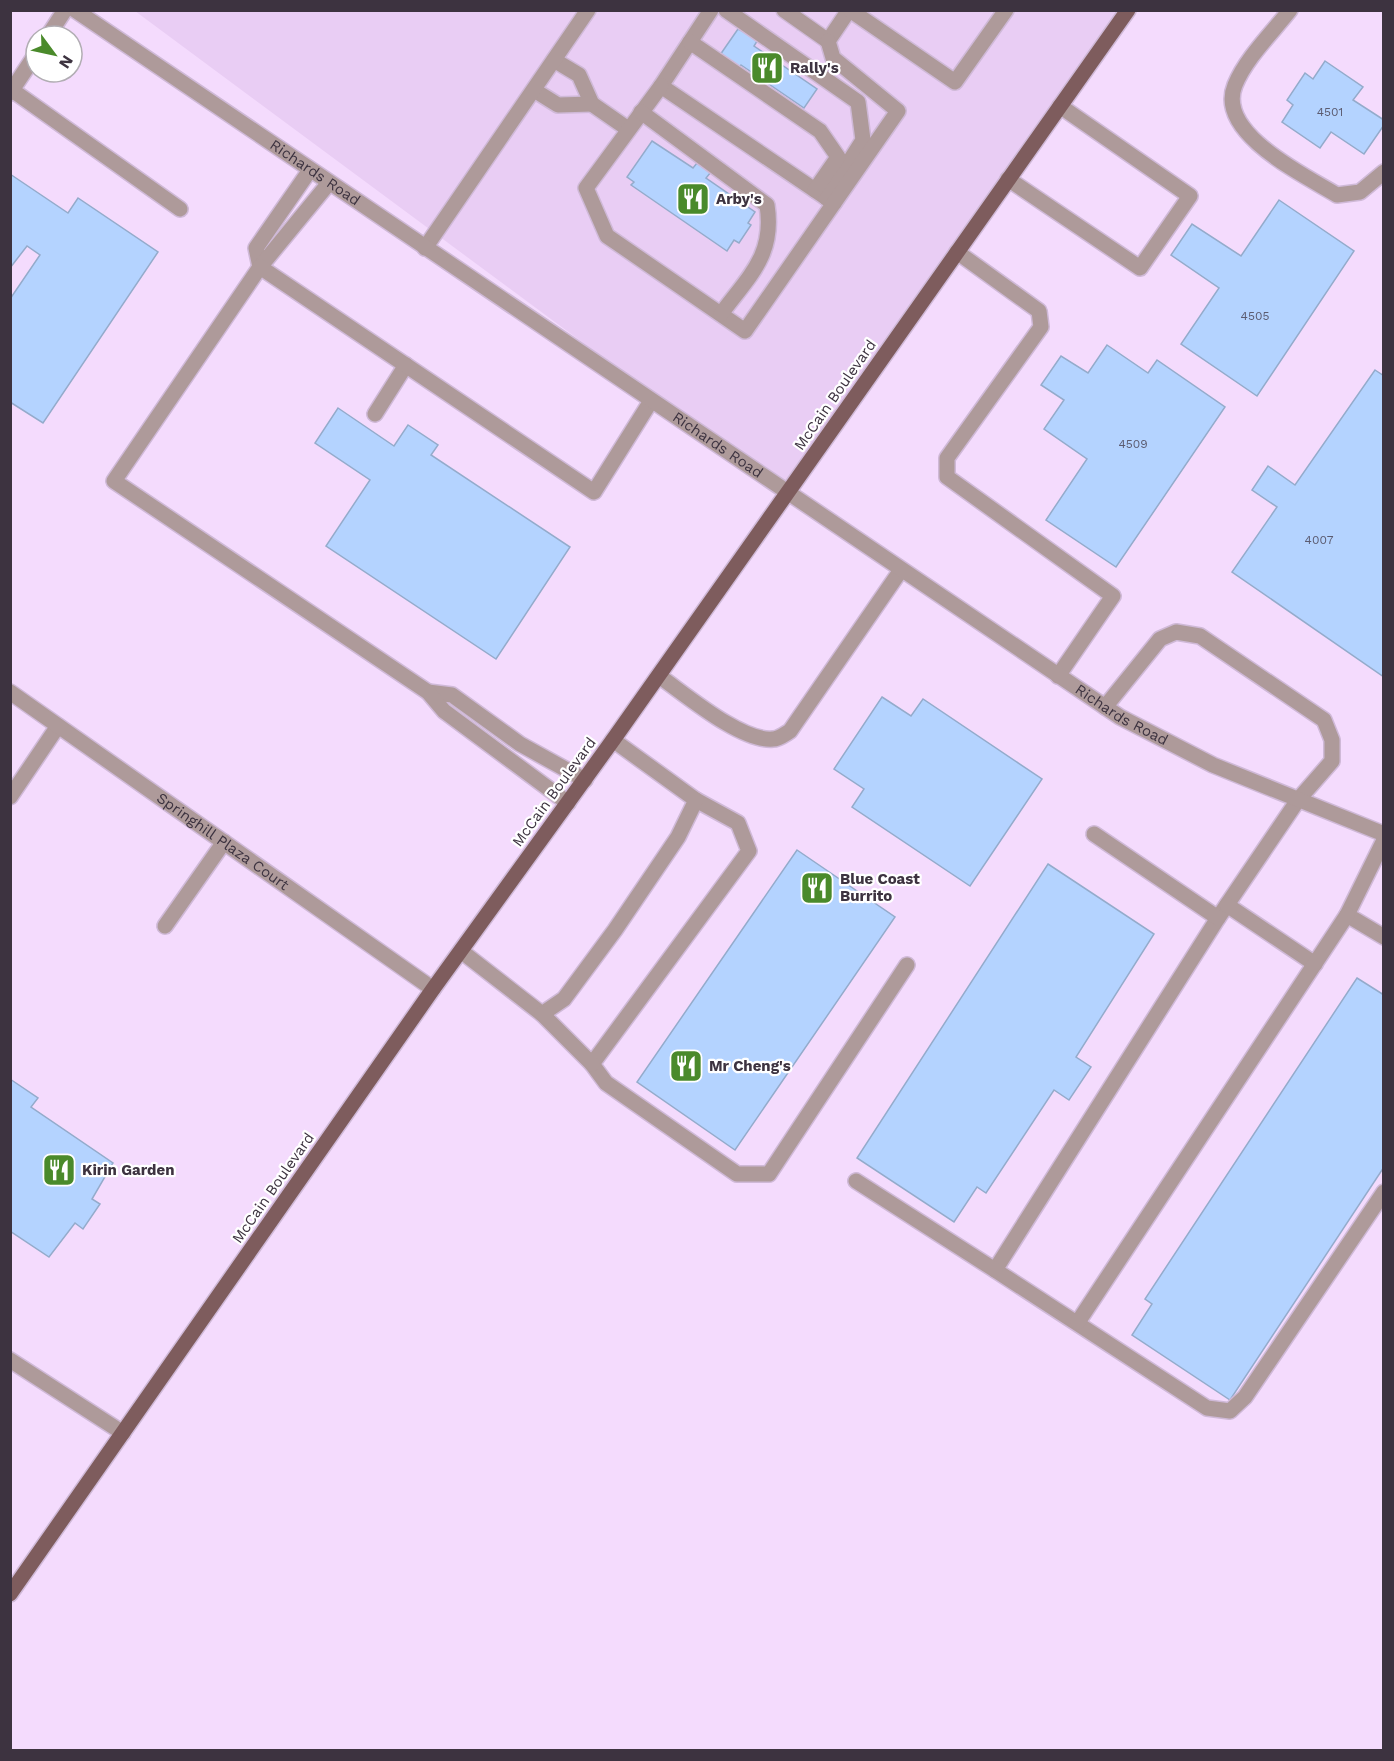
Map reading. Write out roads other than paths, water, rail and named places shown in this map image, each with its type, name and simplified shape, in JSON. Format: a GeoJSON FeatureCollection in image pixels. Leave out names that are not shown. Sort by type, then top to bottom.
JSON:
{"type":"FeatureCollection","features":[{"type":"Feature","properties":{"kind":"main road","name":"McCain Boulevard"},"geometry":{"type":"LineString","coordinates":[[10,1594],[433,989],[659,676],[1128,10]]}},
{"type":"Feature","properties":{"kind":"street"},"geometry":{"type":"LineString","coordinates":[[56,24],[65,10]]}},
{"type":"Feature","properties":{"kind":"street","name":"Richards Road"},"geometry":{"type":"LineString","coordinates":[[75,10],[651,402],[1105,707],[1213,765],[1383,834]]}},
{"type":"Feature","properties":{"kind":"street"},"geometry":{"type":"LineString","coordinates":[[424,248],[588,10]]}},
{"type":"Feature","properties":{"kind":"street"},"geometry":{"type":"LineString","coordinates":[[711,10],[661,86],[586,188],[607,236],[745,331],[825,197],[863,140],[858,102],[726,10]]}},
{"type":"Feature","properties":{"kind":"street"},"geometry":{"type":"LineString","coordinates":[[784,10],[828,41],[833,58],[898,111],[825,197]]}},
{"type":"Feature","properties":{"kind":"street"},"geometry":{"type":"LineString","coordinates":[[828,41],[850,10],[955,82],[1006,10]]}},
{"type":"Feature","properties":{"kind":"street"},"geometry":{"type":"LineString","coordinates":[[1290,10],[1234,86],[1233,108],[1245,131],[1266,151],[1337,195],[1360,192],[1383,172]]}},
{"type":"Feature","properties":{"kind":"street"},"geometry":{"type":"LineString","coordinates":[[690,42],[820,131],[838,157],[825,197]]}},
{"type":"Feature","properties":{"kind":"street"},"geometry":{"type":"LineString","coordinates":[[554,60],[579,75],[592,104],[628,129]]}},
{"type":"Feature","properties":{"kind":"street"},"geometry":{"type":"LineString","coordinates":[[24,72],[11,91],[180,209]]}},
{"type":"Feature","properties":{"kind":"street"},"geometry":{"type":"LineString","coordinates":[[661,86],[825,197]]}},
{"type":"Feature","properties":{"kind":"street"},"geometry":{"type":"LineString","coordinates":[[534,90],[558,105],[592,104]]}},
{"type":"Feature","properties":{"kind":"street"},"geometry":{"type":"LineString","coordinates":[[1008,179],[1140,268],[1190,196],[1060,106]]}},
{"type":"Feature","properties":{"kind":"street"},"geometry":{"type":"LineString","coordinates":[[640,112],[766,205],[770,226],[765,254],[721,314]]}},
{"type":"Feature","properties":{"kind":"street"},"geometry":{"type":"LineString","coordinates":[[310,170],[256,248],[260,267],[594,492],[651,402]]}},
{"type":"Feature","properties":{"kind":"street"},"geometry":{"type":"LineString","coordinates":[[329,183],[260,267],[114,480],[428,692],[444,711],[568,803]]}},
{"type":"Feature","properties":{"kind":"street"},"geometry":{"type":"LineString","coordinates":[[957,252],[1039,311],[1041,327],[947,458],[947,477],[1113,596],[1058,676]]}},
{"type":"Feature","properties":{"kind":"street"},"geometry":{"type":"LineString","coordinates":[[375,414],[406,365]]}},
{"type":"Feature","properties":{"kind":"street"},"geometry":{"type":"LineString","coordinates":[[659,676],[736,728],[757,737],[775,740],[790,731],[900,570]]}},
{"type":"Feature","properties":{"kind":"street"},"geometry":{"type":"LineString","coordinates":[[995,1270],[1222,912],[1298,800],[1332,761],[1332,740],[1324,720],[1200,636],[1176,632],[1160,639],[1105,707]]}},
{"type":"Feature","properties":{"kind":"street","name":"Springhill Plaza Court"},"geometry":{"type":"LineString","coordinates":[[10,692],[433,989]]}},
{"type":"Feature","properties":{"kind":"street"},"geometry":{"type":"LineString","coordinates":[[428,692],[452,695],[520,744],[585,780]]}},
{"type":"Feature","properties":{"kind":"street"},"geometry":{"type":"LineString","coordinates":[[10,797],[58,726]]}},
{"type":"Feature","properties":{"kind":"street"},"geometry":{"type":"LineString","coordinates":[[592,1064],[749,850],[738,823],[696,800],[613,740]]}},
{"type":"Feature","properties":{"kind":"street"},"geometry":{"type":"LineString","coordinates":[[542,1014],[564,999],[615,930],[678,837],[696,800]]}},
{"type":"Feature","properties":{"kind":"street"},"geometry":{"type":"LineString","coordinates":[[1094,834],[1222,912],[1315,964]]}},
{"type":"Feature","properties":{"kind":"street"},"geometry":{"type":"LineString","coordinates":[[1078,1322],[1347,915],[1383,840]]}},
{"type":"Feature","properties":{"kind":"street"},"geometry":{"type":"LineString","coordinates":[[165,926],[224,842]]}},
{"type":"Feature","properties":{"kind":"street"},"geometry":{"type":"LineString","coordinates":[[1347,915],[1383,937]]}},
{"type":"Feature","properties":{"kind":"street"},"geometry":{"type":"LineString","coordinates":[[461,951],[542,1014],[592,1064],[606,1083],[737,1174],[769,1174],[907,965]]}},
{"type":"Feature","properties":{"kind":"street"},"geometry":{"type":"LineString","coordinates":[[856,1181],[1078,1322],[1208,1408],[1230,1411],[1245,1397],[1383,1192]]}},
{"type":"Feature","properties":{"kind":"street"},"geometry":{"type":"LineString","coordinates":[[10,1360],[123,1433]]}},
{"type":"Feature","properties":{"kind":"place","name":"Rally's"},"geometry":{"type":"Point","coordinates":[767,68]}},
{"type":"Feature","properties":{"kind":"place","name":"Arby's"},"geometry":{"type":"Point","coordinates":[693,199]}},
{"type":"Feature","properties":{"kind":"place","name":"Blue Coast Burrito"},"geometry":{"type":"Point","coordinates":[817,888]}},
{"type":"Feature","properties":{"kind":"place","name":"Mr Cheng's"},"geometry":{"type":"Point","coordinates":[686,1066]}},
{"type":"Feature","properties":{"kind":"place","name":"Kirin Garden"},"geometry":{"type":"Point","coordinates":[59,1170]}}]}
